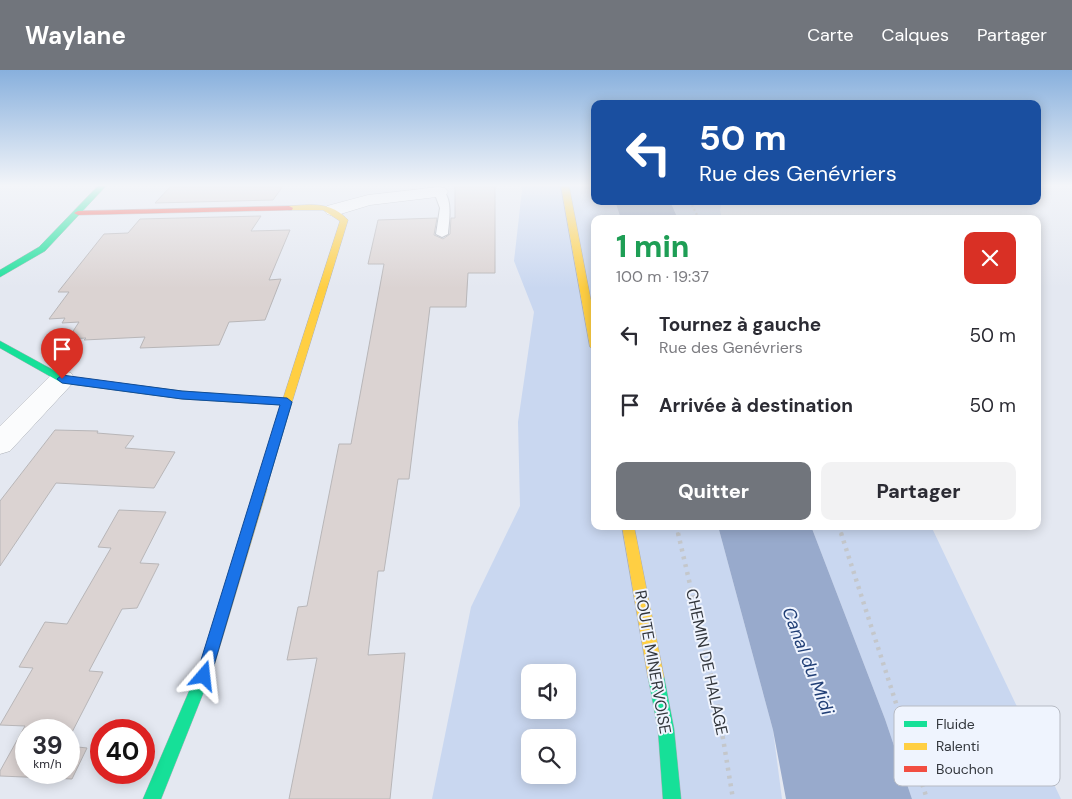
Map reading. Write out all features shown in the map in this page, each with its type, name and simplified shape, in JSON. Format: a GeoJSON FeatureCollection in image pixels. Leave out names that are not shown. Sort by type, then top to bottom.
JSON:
{"type":"FeatureCollection","features":[{"type":"Feature","properties":{"kind":"street"},"geometry":{"type":"LineString","coordinates":[[0,274],[42,249],[71,220]]}},
{"type":"Feature","properties":{"kind":"street"},"geometry":{"type":"LineString","coordinates":[[152,799],[204,676],[324,277],[344,220]]}},
{"type":"Feature","properties":{"kind":"street"},"geometry":{"type":"LineString","coordinates":[[571,220],[591,326]]}},
{"type":"Feature","properties":{"kind":"street"},"geometry":{"type":"LineString","coordinates":[[0,344],[62,379],[182,395],[287,402]]}},
{"type":"Feature","properties":{"kind":"street"},"geometry":{"type":"LineString","coordinates":[[0,443],[62,379]]}},
{"type":"Feature","properties":{"kind":"street","name":"ROUTE MINERVOISE"},"geometry":{"type":"LineString","coordinates":[[629,530],[666,729],[672,799]]}},
{"type":"Feature","properties":{"kind":"lane"},"geometry":{"type":"LineString","coordinates":[[442,234],[444,220]]}},
{"type":"Feature","properties":{"kind":"path","name":"CHEMIN DE HALAGE"},"geometry":{"type":"LineString","coordinates":[[677,530],[716,696],[733,799]]}},
{"type":"Feature","properties":{"kind":"path"},"geometry":{"type":"LineString","coordinates":[[840,530],[898,706]]}},
{"type":"Feature","properties":{"kind":"path"},"geometry":{"type":"LineString","coordinates":[[924,786],[928,799]]}},
{"type":"Feature","properties":{"kind":"shaded area"},"geometry":{"type":"Polygon","coordinates":[[[519,220],[591,220],[591,530],[719,530],[773,730],[782,799],[432,799],[471,607],[520,506],[518,422],[534,312],[514,261],[519,220]]]}},
{"type":"Feature","properties":{"kind":"shaded area"},"geometry":{"type":"Polygon","coordinates":[[[813,530],[933,530],[1017,706],[894,706],[894,746],[813,530]]]}},
{"type":"Feature","properties":{"kind":"shaded area"},"geometry":{"type":"Polygon","coordinates":[[[908,786],[1055,786],[1061,799],[912,799],[908,786]]]}},
{"type":"Feature","properties":{"kind":"water","name":"Canal du Midi"},"geometry":{"type":"Polygon","coordinates":[[[719,530],[813,530],[894,746],[894,786],[908,786],[912,799],[786,799],[773,730],[719,530]]]}},
{"type":"Feature","properties":{"kind":"building"},"geometry":{"type":"Polygon","coordinates":[[[139,220],[258,220],[251,231],[290,230],[269,280],[281,279],[265,320],[229,322],[219,345],[140,348],[145,337],[68,339],[79,322],[62,323],[65,318],[49,319],[69,292],[58,292],[104,234],[128,233],[139,220]]]}},
{"type":"Feature","properties":{"kind":"building"},"geometry":{"type":"Polygon","coordinates":[[[378,220],[437,220],[434,235],[443,239],[450,234],[451,220],[495,220],[495,273],[468,273],[466,307],[430,307],[409,479],[398,479],[384,571],[378,571],[368,655],[405,653],[390,799],[289,799],[317,658],[287,660],[298,607],[307,606],[339,444],[351,444],[384,264],[368,264],[378,220]]]}},
{"type":"Feature","properties":{"kind":"building"},"geometry":{"type":"Polygon","coordinates":[[[55,430],[98,431],[97,433],[134,436],[125,448],[175,452],[154,488],[56,483],[0,566],[0,501],[55,430]]]}},
{"type":"Feature","properties":{"kind":"building"},"geometry":{"type":"Polygon","coordinates":[[[119,510],[166,512],[140,563],[159,564],[137,608],[122,609],[89,671],[103,672],[79,719],[15,719],[15,726],[0,725],[33,668],[19,667],[45,622],[67,624],[111,548],[98,547],[119,510]]]}},
{"type":"Feature","properties":{"kind":"building"},"geometry":{"type":"Polygon","coordinates":[[[15,744],[15,777],[0,776],[0,771],[15,744]]]}},
{"type":"Feature","properties":{"kind":"building"},"geometry":{"type":"Polygon","coordinates":[[[80,747],[87,748],[80,762],[80,747]]]}},
{"type":"Feature","properties":{"kind":"traffic: fast"},"geometry":{"type":"LineString","coordinates":[[0,274],[42,249],[70,220]]}},
{"type":"Feature","properties":{"kind":"traffic: fast"},"geometry":{"type":"LineString","coordinates":[[0,344],[62,379],[182,395],[287,402],[261,489]]}},
{"type":"Feature","properties":{"kind":"traffic: fast"},"geometry":{"type":"LineString","coordinates":[[152,799],[207,666]]}},
{"type":"Feature","properties":{"kind":"traffic: fast"},"geometry":{"type":"LineString","coordinates":[[656,677],[666,729],[672,799]]}},
{"type":"Feature","properties":{"kind":"traffic: slow"},"geometry":{"type":"LineString","coordinates":[[287,402],[344,220]]}},
{"type":"Feature","properties":{"kind":"traffic: slow"},"geometry":{"type":"LineString","coordinates":[[571,220],[591,326]]}},
{"type":"Feature","properties":{"kind":"traffic: slow"},"geometry":{"type":"LineString","coordinates":[[207,666],[261,489]]}},
{"type":"Feature","properties":{"kind":"traffic: slow"},"geometry":{"type":"LineString","coordinates":[[629,530],[656,677]]}},
{"type":"Feature","properties":{"kind":"route"},"geometry":{"type":"LineString","coordinates":[[62,379],[182,395],[287,402],[204,676]]}}]}
